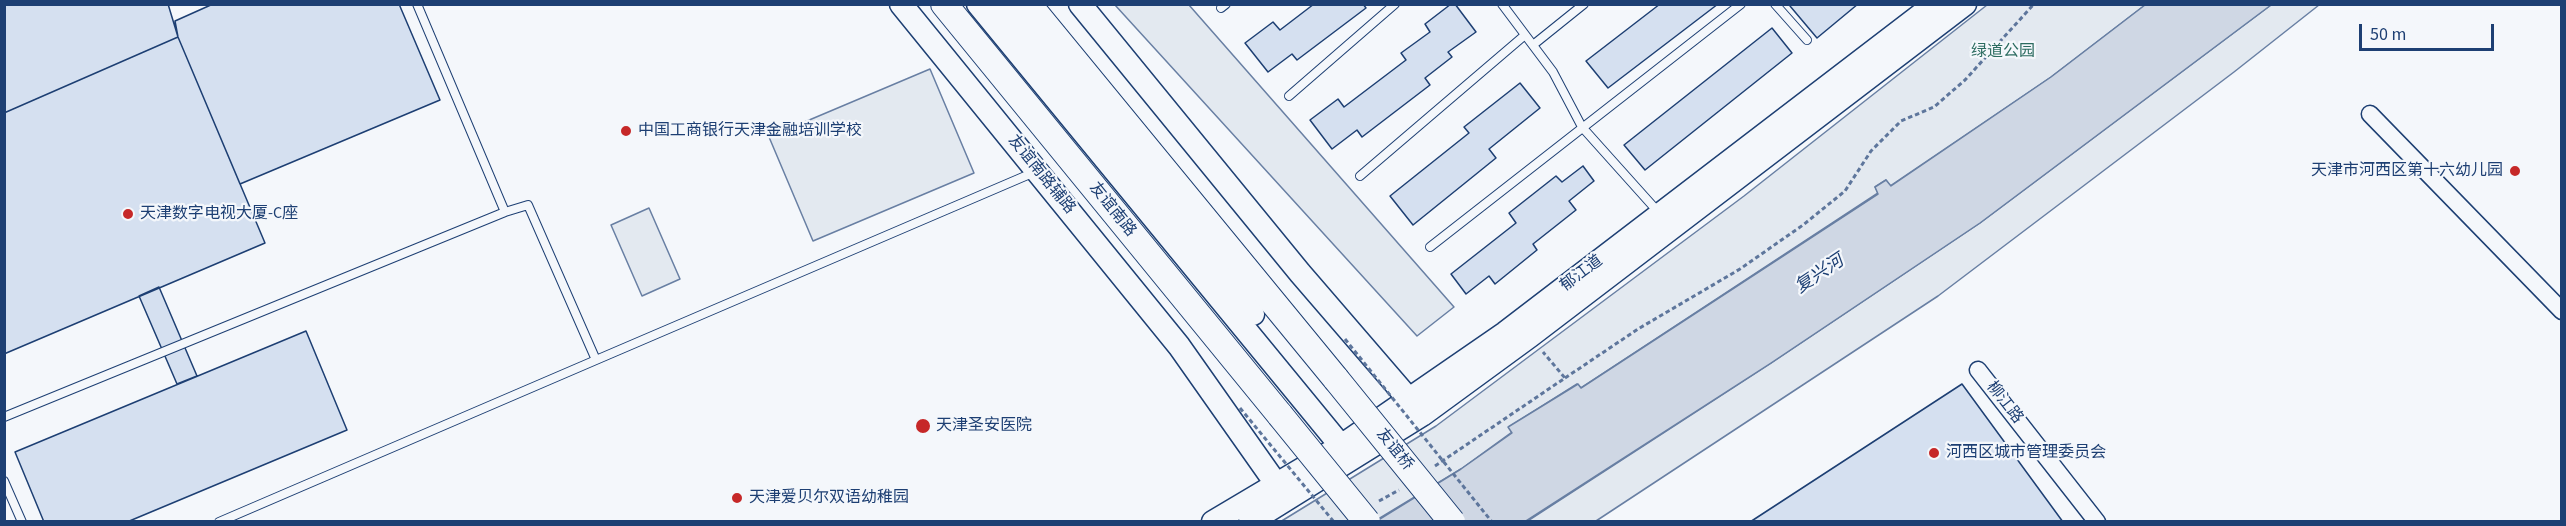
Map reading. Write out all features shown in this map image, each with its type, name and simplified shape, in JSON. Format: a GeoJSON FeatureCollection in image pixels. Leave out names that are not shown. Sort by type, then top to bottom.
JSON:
{"type":"FeatureCollection","features":[{"type":"Feature","properties":{"kind":"main road","name":"友谊南路"},"geometry":{"type":"LineString","coordinates":[[945,4],[1280,415],[1369,514]]}},
{"type":"Feature","properties":{"kind":"main road","name":"友谊桥"},"geometry":{"type":"LineString","coordinates":[[1028,4],[1452,522]]}},
{"type":"Feature","properties":{"kind":"street","name":"友谊南路辅路"},"geometry":{"type":"LineString","coordinates":[[901,4],[1179,346],[1282,492]]}},
{"type":"Feature","properties":{"kind":"street"},"geometry":{"type":"LineString","coordinates":[[978,4],[1353,449]]}},
{"type":"Feature","properties":{"kind":"street"},"geometry":{"type":"LineString","coordinates":[[1001,4],[1353,449]]}},
{"type":"Feature","properties":{"kind":"street"},"geometry":{"type":"LineString","coordinates":[[1080,4],[1300,273],[1416,408]]}},
{"type":"Feature","properties":{"kind":"street","name":"郁江道"},"geometry":{"type":"LineString","coordinates":[[1416,408],[1505,333],[1935,4]]}},
{"type":"Feature","properties":{"kind":"street","name":"郁江道"},"geometry":{"type":"LineString","coordinates":[[1213,522],[1282,492],[1530,336],[1965,4]]}},
{"type":"Feature","properties":{"kind":"street"},"geometry":{"type":"LineString","coordinates":[[2370,114],[2562,311]]}},
{"type":"Feature","properties":{"kind":"street","name":"柳江路"},"geometry":{"type":"LineString","coordinates":[[1978,370],[2097,522]]}},
{"type":"Feature","properties":{"kind":"street","name":"郁江道"},"geometry":{"type":"LineString","coordinates":[[1250,522],[1282,492]]}},
{"type":"Feature","properties":{"kind":"lane"},"geometry":{"type":"LineString","coordinates":[[417,4],[505,212]]}},
{"type":"Feature","properties":{"kind":"lane"},"geometry":{"type":"LineString","coordinates":[[1289,96],[1395,4]]}},
{"type":"Feature","properties":{"kind":"lane"},"geometry":{"type":"LineString","coordinates":[[1502,4],[1553,72],[1582,127],[1660,215]]}},
{"type":"Feature","properties":{"kind":"lane"},"geometry":{"type":"LineString","coordinates":[[1533,45],[1584,4]]}},
{"type":"Feature","properties":{"kind":"lane"},"geometry":{"type":"LineString","coordinates":[[1430,247],[1741,4]]}},
{"type":"Feature","properties":{"kind":"lane"},"geometry":{"type":"LineString","coordinates":[[1775,4],[1807,40]]}},
{"type":"Feature","properties":{"kind":"lane"},"geometry":{"type":"LineString","coordinates":[[1360,176],[1525,35]]}},
{"type":"Feature","properties":{"kind":"lane"},"geometry":{"type":"LineString","coordinates":[[219,522],[1038,171]]}},
{"type":"Feature","properties":{"kind":"lane"},"geometry":{"type":"LineString","coordinates":[[4,417],[505,212],[528,205],[596,360]]}},
{"type":"Feature","properties":{"kind":"lane"},"geometry":{"type":"LineString","coordinates":[[4,481],[22,522]]}},
{"type":"Feature","properties":{"kind":"path"},"geometry":{"type":"LineString","coordinates":[[1428,470],[1638,329],[1740,268],[1837,198],[1845,191],[1871,151],[1901,121],[1934,107],[1965,80],[2034,4]]}},
{"type":"Feature","properties":{"kind":"path"},"geometry":{"type":"LineString","coordinates":[[1530,336],[1565,378]]}},
{"type":"Feature","properties":{"kind":"path"},"geometry":{"type":"LineString","coordinates":[[1345,339],[1492,522]]}},
{"type":"Feature","properties":{"kind":"path"},"geometry":{"type":"LineString","coordinates":[[1240,408],[1334,522]]}},
{"type":"Feature","properties":{"kind":"path"},"geometry":{"type":"LineString","coordinates":[[1369,514],[1400,489]]}},
{"type":"Feature","properties":{"kind":"green space"},"geometry":{"type":"Polygon","coordinates":[[[1115,5],[1189,5],[1454,307],[1417,336],[1115,5]]]}},
{"type":"Feature","properties":{"kind":"green space","name":"绿道公园"},"geometry":{"type":"Polygon","coordinates":[[[1987,5],[2145,5],[2051,77],[1890,186],[1886,180],[1875,187],[1878,193],[1581,388],[1577,384],[1509,427],[1512,432],[1461,469],[1375,521],[1280,522],[1436,426],[1744,196],[1987,5]]]}},
{"type":"Feature","properties":{"kind":"green space"},"geometry":{"type":"Polygon","coordinates":[[[2271,5],[2319,5],[1938,296],[1596,521],[1526,522],[1771,363],[1980,223],[2271,5]]]}},
{"type":"Feature","properties":{"kind":"green space"},"geometry":{"type":"Polygon","coordinates":[[[930,69],[974,173],[813,241],[769,137],[930,69]]]}},
{"type":"Feature","properties":{"kind":"green space"},"geometry":{"type":"Polygon","coordinates":[[[649,208],[680,279],[642,296],[611,225],[649,208]]]}},
{"type":"Feature","properties":{"kind":"water","name":"复兴河"},"geometry":{"type":"Polygon","coordinates":[[[2145,5],[2271,5],[1980,223],[1771,363],[1526,521],[1375,522],[1461,469],[1512,433],[1508,427],[1578,384],[1581,388],[1878,194],[1875,187],[1886,180],[1891,186],[2051,77],[2145,5]]]}},
{"type":"Feature","properties":{"kind":"building"},"geometry":{"type":"Polygon","coordinates":[[[4,4],[168,4],[178,37],[4,113],[4,4]]]}},
{"type":"Feature","properties":{"kind":"building"},"geometry":{"type":"Polygon","coordinates":[[[213,4],[399,4],[440,100],[240,184],[178,37],[175,21],[213,4]]]}},
{"type":"Feature","properties":{"kind":"building"},"geometry":{"type":"Polygon","coordinates":[[[1314,4],[1363,4],[1366,8],[1297,60],[1292,54],[1268,72],[1245,43],[1273,22],[1280,30],[1314,4]]]}},
{"type":"Feature","properties":{"kind":"building"},"geometry":{"type":"Polygon","coordinates":[[[1451,4],[1455,4],[1476,32],[1448,52],[1452,57],[1425,78],[1430,85],[1362,137],[1357,130],[1332,149],[1310,120],[1338,99],[1344,107],[1406,60],[1401,53],[1430,32],[1425,24],[1451,4]]]}},
{"type":"Feature","properties":{"kind":"building"},"geometry":{"type":"Polygon","coordinates":[[[1660,4],[1718,4],[1608,88],[1586,61],[1660,4]]]}},
{"type":"Feature","properties":{"kind":"building"},"geometry":{"type":"Polygon","coordinates":[[[1792,4],[1858,4],[1817,38],[1790,6],[1792,4]]]}},
{"type":"Feature","properties":{"kind":"building"},"geometry":{"type":"Polygon","coordinates":[[[1772,28],[1792,53],[1645,170],[1624,145],[1772,28]]]}},
{"type":"Feature","properties":{"kind":"building","name":"天津数字电视大厦-C座"},"geometry":{"type":"Polygon","coordinates":[[[178,37],[265,243],[4,354],[4,113],[178,37]]]}},
{"type":"Feature","properties":{"kind":"building"},"geometry":{"type":"Polygon","coordinates":[[[1520,83],[1540,108],[1489,149],[1496,158],[1413,225],[1390,196],[1469,133],[1464,127],[1520,83]]]}},
{"type":"Feature","properties":{"kind":"building"},"geometry":{"type":"Polygon","coordinates":[[[1583,166],[1594,181],[1569,201],[1576,210],[1533,244],[1537,250],[1495,284],[1489,276],[1466,294],[1451,274],[1516,223],[1509,213],[1556,176],[1562,182],[1583,166]]]}},
{"type":"Feature","properties":{"kind":"building"},"geometry":{"type":"Polygon","coordinates":[[[159,287],[197,376],[177,384],[139,296],[159,287]]]}},
{"type":"Feature","properties":{"kind":"building"},"geometry":{"type":"Polygon","coordinates":[[[306,331],[347,430],[127,522],[44,522],[15,452],[306,331]]]}},
{"type":"Feature","properties":{"kind":"building","name":"河西区城市管理委员会"},"geometry":{"type":"Polygon","coordinates":[[[1962,384],[2063,522],[1750,522],[1962,384]]]}},
{"type":"Feature","properties":{"kind":"place","name":"中国工商银行天津金融培训学校"},"geometry":{"type":"Point","coordinates":[626,131]}},
{"type":"Feature","properties":{"kind":"place","name":"天津市河西区第十六幼儿园"},"geometry":{"type":"Point","coordinates":[2515,171]}},
{"type":"Feature","properties":{"kind":"place","name":"天津数字电视大厦-C座"},"geometry":{"type":"Point","coordinates":[128,214]}},
{"type":"Feature","properties":{"kind":"place","name":"天津圣安医院"},"geometry":{"type":"Point","coordinates":[923,426]}},
{"type":"Feature","properties":{"kind":"place","name":"河西区城市管理委员会"},"geometry":{"type":"Point","coordinates":[1934,453]}},
{"type":"Feature","properties":{"kind":"place","name":"天津爱贝尔双语幼稚园"},"geometry":{"type":"Point","coordinates":[737,498]}}]}
